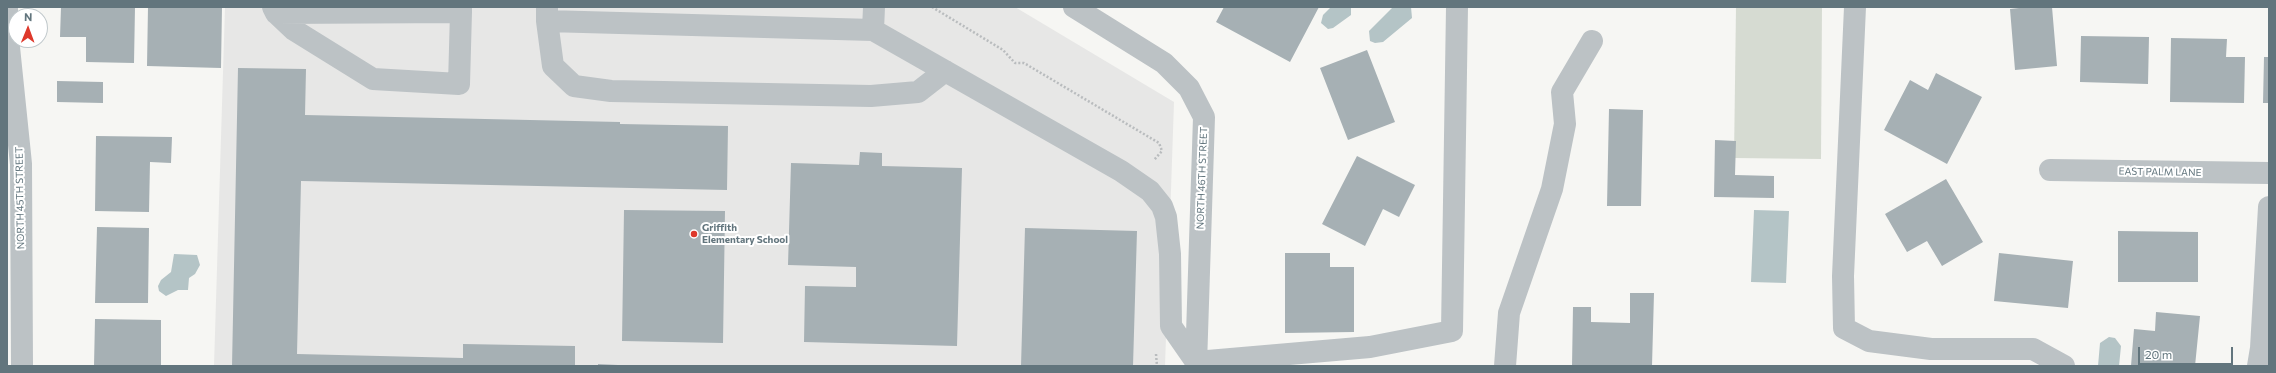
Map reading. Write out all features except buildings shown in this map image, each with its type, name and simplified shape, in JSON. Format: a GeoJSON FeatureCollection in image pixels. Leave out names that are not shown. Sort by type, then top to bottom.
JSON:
{"type":"FeatureCollection","features":[{"type":"Feature","properties":{"kind":"street","name":"NORTH 45TH STREET"},"geometry":{"type":"LineString","coordinates":[[7,7],[7,28],[21,164],[22,366]]}},
{"type":"Feature","properties":{"kind":"street"},"geometry":{"type":"LineString","coordinates":[[873,30],[874,7]]}},
{"type":"Feature","properties":{"kind":"street","name":"NORTH 46TH STREET"},"geometry":{"type":"LineString","coordinates":[[1074,7],[1164,63],[1189,88],[1204,117],[1196,364]]}},
{"type":"Feature","properties":{"kind":"street"},"geometry":{"type":"LineString","coordinates":[[945,71],[918,92],[871,96],[611,91],[574,86],[553,66],[547,14],[873,30],[1121,171],[1150,191],[1162,206],[1166,217],[1170,254],[1171,326],[1196,364],[1370,347],[1452,331],[1457,7]]}},
{"type":"Feature","properties":{"kind":"street"},"geometry":{"type":"LineString","coordinates":[[1854,7],[1843,276],[1844,328],[1869,341],[1931,349],[2033,350],[2064,366]]}},
{"type":"Feature","properties":{"kind":"street"},"geometry":{"type":"LineString","coordinates":[[274,10],[461,10],[459,84],[373,79],[294,30],[274,10]]}},
{"type":"Feature","properties":{"kind":"street"},"geometry":{"type":"LineString","coordinates":[[1505,366],[1509,312],[1552,189],[1566,124],[1562,92],[1592,41]]}},
{"type":"Feature","properties":{"kind":"street","name":"EAST PALM LANE"},"geometry":{"type":"LineString","coordinates":[[2050,170],[2269,173]]}},
{"type":"Feature","properties":{"kind":"street"},"geometry":{"type":"LineString","coordinates":[[2258,366],[2261,348],[2269,207]]}},
{"type":"Feature","properties":{"kind":"path"},"geometry":{"type":"LineString","coordinates":[[932,7],[1003,50],[1015,63],[1024,63],[1159,143],[1162,151],[1153,161],[1157,166]]}},
{"type":"Feature","properties":{"kind":"shaded area","name":"Griffith Elementary School"},"geometry":{"type":"Polygon","coordinates":[[[225,7],[1015,7],[1174,102],[1165,366],[214,366],[225,7]]]}},
{"type":"Feature","properties":{"kind":"shaded area"},"geometry":{"type":"Polygon","coordinates":[[[1331,7],[1351,7],[1351,15],[1333,28],[1328,29],[1321,23],[1323,15],[1331,7]]]}},
{"type":"Feature","properties":{"kind":"shaded area"},"geometry":{"type":"Polygon","coordinates":[[[1393,7],[1411,7],[1412,18],[1383,42],[1375,43],[1370,41],[1369,31],[1393,7]]]}},
{"type":"Feature","properties":{"kind":"shaded area"},"geometry":{"type":"Polygon","coordinates":[[[1736,7],[1822,7],[1821,159],[1734,158],[1736,7]]]}},
{"type":"Feature","properties":{"kind":"shaded area"},"geometry":{"type":"Polygon","coordinates":[[[1754,210],[1789,211],[1786,283],[1751,282],[1754,210]]]}},
{"type":"Feature","properties":{"kind":"shaded area"},"geometry":{"type":"Polygon","coordinates":[[[174,254],[197,255],[200,265],[195,274],[189,278],[188,290],[178,290],[166,296],[159,291],[158,286],[161,280],[171,272],[174,254]]]}},
{"type":"Feature","properties":{"kind":"shaded area"},"geometry":{"type":"Polygon","coordinates":[[[2109,337],[2115,338],[2121,346],[2119,366],[2098,366],[2100,343],[2109,337]]]}},
{"type":"Feature","properties":{"kind":"place","name":"Griffith Elementary School"},"geometry":{"type":"Point","coordinates":[694,234]}}]}
